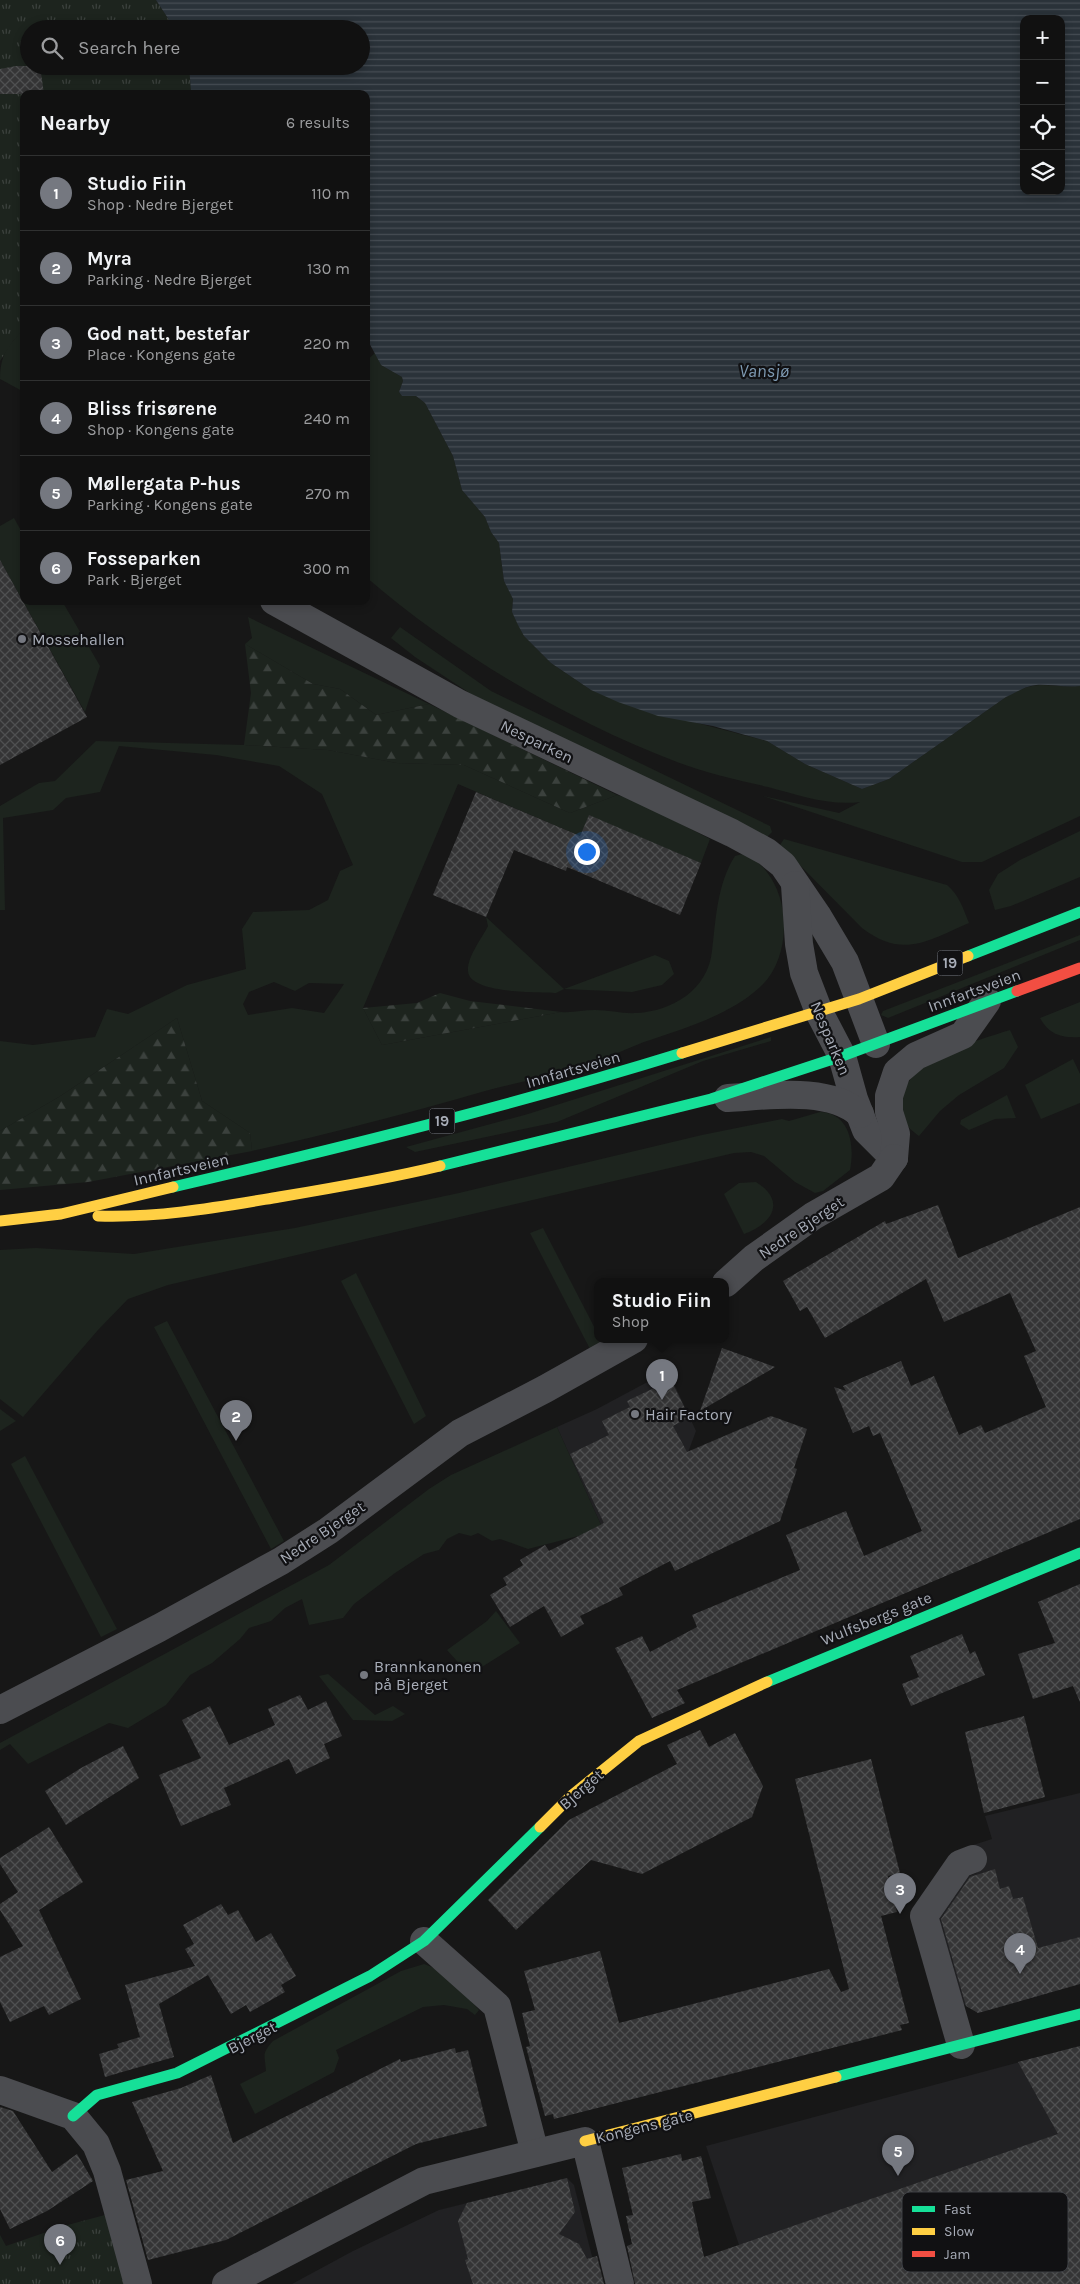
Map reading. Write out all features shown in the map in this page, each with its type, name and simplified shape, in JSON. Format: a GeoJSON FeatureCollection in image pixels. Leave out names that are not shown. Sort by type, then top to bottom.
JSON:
{"type":"FeatureCollection","features":[{"type":"Feature","properties":{"kind":"main road","name":"Innfartsveien"},"geometry":{"type":"LineString","coordinates":[[0,1221],[61,1214],[327,1151],[569,1088],[859,999],[1080,912]]}},
{"type":"Feature","properties":{"kind":"main road","name":"Innfartsveien"},"geometry":{"type":"LineString","coordinates":[[61,1214],[133,1217],[192,1212],[369,1181],[604,1127],[712,1099],[842,1056],[987,1001],[1053,980],[1080,968]]}},
{"type":"Feature","properties":{"kind":"main road","name":"Wulfsbergs gate"},"geometry":{"type":"LineString","coordinates":[[687,1718],[790,1671],[1080,1553]]}},
{"type":"Feature","properties":{"kind":"main road","name":"Bjerget"},"geometry":{"type":"LineString","coordinates":[[73,2116],[97,2095],[177,2073],[219,2054],[370,1976],[424,1941],[571,1796],[639,1741],[687,1718]]}},
{"type":"Feature","properties":{"kind":"main road","name":"Kongens gate"},"geometry":{"type":"LineString","coordinates":[[585,2141],[1080,2014]]}},
{"type":"Feature","properties":{"kind":"street","name":"Nesparken"},"geometry":{"type":"LineString","coordinates":[[281,605],[460,704],[732,833],[767,852],[783,865],[845,962],[876,1044]]}},
{"type":"Feature","properties":{"kind":"street","name":"Nesparken"},"geometry":{"type":"LineString","coordinates":[[795,882],[799,944],[804,973],[819,1012],[842,1056],[866,1130],[888,1167]]}},
{"type":"Feature","properties":{"kind":"street"},"geometry":{"type":"LineString","coordinates":[[888,1167],[896,1134],[889,1112],[889,1096],[898,1072],[916,1056],[963,1035],[987,1001]]}},
{"type":"Feature","properties":{"kind":"street"},"geometry":{"type":"LineString","coordinates":[[712,1099],[817,1096],[833,1098],[860,1114]]}},
{"type":"Feature","properties":{"kind":"street","name":"Nedre Bjerget"},"geometry":{"type":"LineString","coordinates":[[729,1280],[754,1258],[813,1216],[888,1167]]}},
{"type":"Feature","properties":{"kind":"street","name":"Nedre Bjerget"},"geometry":{"type":"LineString","coordinates":[[0,1710],[159,1628],[281,1561],[328,1531],[460,1433],[627,1343]]}},
{"type":"Feature","properties":{"kind":"street"},"geometry":{"type":"LineString","coordinates":[[961,2046],[924,1916],[960,1864],[973,1859]]}},
{"type":"Feature","properties":{"kind":"street"},"geometry":{"type":"LineString","coordinates":[[424,1941],[497,2006],[535,2154]]}},
{"type":"Feature","properties":{"kind":"street"},"geometry":{"type":"LineString","coordinates":[[0,2090],[73,2116],[96,2144],[107,2171],[138,2284]]}},
{"type":"Feature","properties":{"kind":"street"},"geometry":{"type":"LineString","coordinates":[[585,2141],[620,2284]]}},
{"type":"Feature","properties":{"kind":"street","name":"Kongens gate"},"geometry":{"type":"LineString","coordinates":[[226,2284],[424,2181],[585,2141]]}},
{"type":"Feature","properties":{"kind":"shaded area"},"geometry":{"type":"Polygon","coordinates":[[[668,1371],[696,1431],[671,1498],[601,1525],[557,1427],[597,1409],[668,1371]]]}},
{"type":"Feature","properties":{"kind":"shaded area"},"geometry":{"type":"Polygon","coordinates":[[[1080,1793],[1080,1984],[978,2013],[960,2002],[938,1920],[962,1878],[977,1873],[970,1846],[992,1839],[985,1816],[1080,1793]]]}},
{"type":"Feature","properties":{"kind":"shaded area"},"geometry":{"type":"Polygon","coordinates":[[[1080,2046],[1080,2284],[752,2284],[706,2146],[1080,2046]]]}},
{"type":"Feature","properties":{"kind":"shaded area"},"geometry":{"type":"Polygon","coordinates":[[[567,2178],[574,2185],[599,2284],[292,2284],[353,2251],[439,2210],[567,2178]]]}},
{"type":"Feature","properties":{"kind":"green space"},"geometry":{"type":"Polygon","coordinates":[[[0,0],[156,0],[169,20],[20,20],[20,75],[190,75],[192,90],[20,90],[20,333],[0,361],[0,0]]]}},
{"type":"Feature","properties":{"kind":"green space"},"geometry":{"type":"Polygon","coordinates":[[[20,333],[20,390],[0,379],[3,358],[20,333]]]}},
{"type":"Feature","properties":{"kind":"green space"},"geometry":{"type":"Polygon","coordinates":[[[375,353],[381,365],[402,377],[403,381],[399,392],[402,396],[416,396],[425,403],[453,456],[462,490],[485,517],[491,532],[499,543],[504,581],[513,599],[512,612],[524,636],[551,663],[591,690],[697,723],[767,741],[805,764],[862,789],[889,779],[1006,697],[1018,691],[1037,685],[1080,686],[1080,816],[982,862],[962,862],[763,796],[839,813],[860,802],[825,801],[733,779],[688,766],[636,745],[554,705],[514,683],[475,658],[400,605],[370,580],[370,357],[375,353]]]}},
{"type":"Feature","properties":{"kind":"green space"},"geometry":{"type":"Polygon","coordinates":[[[14,518],[20,529],[20,596],[0,560],[0,526],[14,518]]]}},
{"type":"Feature","properties":{"kind":"green space"},"geometry":{"type":"Polygon","coordinates":[[[25,605],[64,605],[100,666],[85,712],[25,605]]]}},
{"type":"Feature","properties":{"kind":"green space"},"geometry":{"type":"Polygon","coordinates":[[[248,617],[429,704],[376,715],[340,689],[313,684],[245,644],[252,638],[248,617]]]}},
{"type":"Feature","properties":{"kind":"green space"},"geometry":{"type":"Polygon","coordinates":[[[400,627],[491,691],[770,826],[772,832],[767,837],[471,694],[415,657],[391,638],[400,627]]]}},
{"type":"Feature","properties":{"kind":"green space"},"geometry":{"type":"Polygon","coordinates":[[[245,644],[313,684],[340,689],[376,715],[429,704],[617,795],[570,813],[464,765],[397,763],[328,750],[244,745],[251,693],[245,644]]]}},
{"type":"Feature","properties":{"kind":"green space"},"geometry":{"type":"Polygon","coordinates":[[[96,741],[244,745],[328,750],[397,763],[464,765],[570,813],[617,795],[635,800],[710,839],[701,863],[589,816],[580,836],[458,784],[363,1008],[382,1045],[561,1012],[595,1010],[637,1013],[663,1008],[675,1003],[686,996],[704,977],[712,951],[716,914],[724,878],[735,856],[746,853],[766,871],[780,899],[784,931],[782,948],[777,963],[769,977],[759,988],[747,998],[704,1021],[570,1070],[369,1123],[252,1151],[250,1133],[202,1101],[177,1018],[59,1097],[0,1131],[0,1041],[33,1045],[95,1037],[107,1009],[128,1014],[187,985],[246,969],[242,929],[253,912],[309,910],[328,900],[340,871],[353,865],[322,794],[279,766],[216,755],[119,746],[100,792],[66,798],[53,810],[3,818],[5,910],[0,910],[0,806],[39,783],[55,781],[96,741]],[[274,982],[249,992],[243,1004],[248,1015],[292,1008],[324,1013],[344,984],[309,983],[295,991],[274,982]]]}},
{"type":"Feature","properties":{"kind":"green space"},"geometry":{"type":"Polygon","coordinates":[[[1080,831],[1080,877],[1011,906],[995,910],[989,890],[998,874],[1020,860],[1080,831]]]}},
{"type":"Feature","properties":{"kind":"green space"},"geometry":{"type":"Polygon","coordinates":[[[784,839],[947,885],[958,897],[969,923],[927,941],[903,945],[890,943],[862,928],[780,845],[784,839]]]}},
{"type":"Feature","properties":{"kind":"green space"},"geometry":{"type":"Polygon","coordinates":[[[486,917],[564,989],[556,993],[521,992],[492,988],[471,979],[468,966],[472,954],[488,926],[486,917]]]}},
{"type":"Feature","properties":{"kind":"green space"},"geometry":{"type":"Polygon","coordinates":[[[1080,935],[1080,940],[888,1018],[881,1015],[883,1011],[1080,935]]]}},
{"type":"Feature","properties":{"kind":"green space"},"geometry":{"type":"Polygon","coordinates":[[[655,955],[669,961],[674,974],[662,985],[632,992],[564,989],[655,955]]]}},
{"type":"Feature","properties":{"kind":"green space"},"geometry":{"type":"Polygon","coordinates":[[[440,993],[470,1001],[561,1012],[382,1045],[363,1008],[417,1003],[440,993]]]}},
{"type":"Feature","properties":{"kind":"green space"},"geometry":{"type":"Polygon","coordinates":[[[1080,1002],[1080,1037],[1067,1037],[1052,1032],[1040,1018],[1080,1002]]]}},
{"type":"Feature","properties":{"kind":"green space"},"geometry":{"type":"Polygon","coordinates":[[[177,1018],[202,1101],[250,1133],[252,1151],[88,1182],[0,1190],[0,1131],[59,1097],[177,1018]]]}},
{"type":"Feature","properties":{"kind":"green space"},"geometry":{"type":"Polygon","coordinates":[[[1010,1030],[1018,1047],[1004,1068],[959,1095],[940,1111],[919,1136],[907,1126],[900,1112],[901,1098],[908,1083],[924,1064],[947,1052],[1010,1030]]]}},
{"type":"Feature","properties":{"kind":"green space"},"geometry":{"type":"Polygon","coordinates":[[[771,1037],[771,1041],[703,1061],[557,1122],[415,1152],[406,1147],[528,1114],[771,1037]]]}},
{"type":"Feature","properties":{"kind":"green space"},"geometry":{"type":"Polygon","coordinates":[[[1073,1059],[1080,1074],[1080,1103],[1041,1119],[1025,1085],[1073,1059]]]}},
{"type":"Feature","properties":{"kind":"green space"},"geometry":{"type":"Polygon","coordinates":[[[1007,1095],[1016,1118],[995,1119],[969,1130],[960,1124],[961,1120],[1007,1095]]]}},
{"type":"Feature","properties":{"kind":"green space"},"geometry":{"type":"Polygon","coordinates":[[[820,1112],[838,1118],[844,1124],[851,1141],[852,1151],[850,1170],[823,1191],[815,1193],[795,1182],[764,1156],[751,1152],[734,1153],[168,1285],[128,1299],[98,1330],[23,1417],[0,1399],[0,1250],[36,1248],[134,1254],[295,1228],[459,1193],[702,1135],[782,1119],[789,1121],[820,1112]]]}},
{"type":"Feature","properties":{"kind":"green space"},"geometry":{"type":"Polygon","coordinates":[[[756,1182],[766,1189],[771,1197],[772,1211],[762,1224],[744,1234],[724,1194],[739,1183],[756,1182]]]}},
{"type":"Feature","properties":{"kind":"green space"},"geometry":{"type":"Polygon","coordinates":[[[543,1228],[594,1327],[594,1343],[603,1344],[590,1349],[530,1233],[543,1228]]]}},
{"type":"Feature","properties":{"kind":"green space"},"geometry":{"type":"Polygon","coordinates":[[[356,1273],[426,1416],[414,1424],[341,1281],[356,1273]]]}},
{"type":"Feature","properties":{"kind":"green space"},"geometry":{"type":"Polygon","coordinates":[[[167,1321],[284,1541],[271,1549],[154,1327],[167,1321]]]}},
{"type":"Feature","properties":{"kind":"green space"},"geometry":{"type":"Polygon","coordinates":[[[0,1409],[16,1421],[0,1431],[0,1409]]]}},
{"type":"Feature","properties":{"kind":"green space"},"geometry":{"type":"Polygon","coordinates":[[[557,1427],[601,1525],[582,1535],[528,1549],[500,1539],[492,1541],[478,1533],[471,1536],[459,1533],[447,1539],[439,1550],[424,1554],[395,1573],[354,1604],[343,1618],[309,1625],[302,1599],[285,1608],[271,1621],[249,1628],[240,1639],[212,1663],[190,1675],[166,1705],[128,1728],[109,1723],[28,1764],[10,1744],[0,1750],[0,1743],[329,1565],[429,1489],[451,1475],[557,1427]]]}},
{"type":"Feature","properties":{"kind":"green space"},"geometry":{"type":"Polygon","coordinates":[[[25,1456],[117,1629],[101,1637],[11,1464],[25,1456]]]}},
{"type":"Feature","properties":{"kind":"green space"},"geometry":{"type":"Polygon","coordinates":[[[496,1611],[520,1643],[474,1672],[466,1671],[447,1650],[487,1621],[496,1611]]]}},
{"type":"Feature","properties":{"kind":"green space"},"geometry":{"type":"Polygon","coordinates":[[[328,1674],[375,1715],[393,1706],[405,1714],[392,1721],[353,1720],[319,1676],[328,1674]]]}},
{"type":"Feature","properties":{"kind":"green space"},"geometry":{"type":"Polygon","coordinates":[[[424,1964],[440,1972],[461,1990],[479,2010],[475,2015],[467,2009],[444,2005],[423,2007],[336,2050],[339,2058],[334,2072],[255,2114],[240,2084],[266,2071],[265,2052],[273,2041],[401,1971],[424,1964]]]}},
{"type":"Feature","properties":{"kind":"green space"},"geometry":{"type":"Polygon","coordinates":[[[105,2215],[127,2284],[0,2284],[0,2235],[6,2246],[64,2226],[105,2215]]]}},
{"type":"Feature","properties":{"kind":"water","name":"Vansjø"},"geometry":{"type":"Polygon","coordinates":[[[156,0],[1080,0],[1080,686],[1036,685],[1020,690],[1006,697],[889,779],[862,789],[805,764],[767,741],[713,726],[658,716],[618,702],[591,690],[551,663],[524,636],[518,625],[512,612],[513,599],[504,581],[499,543],[491,532],[485,517],[462,490],[453,456],[425,403],[416,396],[402,396],[399,392],[403,381],[402,377],[381,365],[370,344],[370,90],[191,90],[190,75],[370,75],[370,20],[169,20],[156,0]]]}},
{"type":"Feature","properties":{"kind":"building"},"geometry":{"type":"Polygon","coordinates":[[[20,66],[20,75],[41,75],[43,90],[20,90],[20,94],[0,94],[0,69],[20,66]]]}},
{"type":"Feature","properties":{"kind":"building","name":"Mossehallen"},"geometry":{"type":"Polygon","coordinates":[[[0,560],[20,596],[20,605],[25,605],[87,717],[0,765],[0,560]]]}},
{"type":"Feature","properties":{"kind":"building"},"geometry":{"type":"Polygon","coordinates":[[[476,792],[580,836],[589,815],[701,863],[680,915],[567,867],[566,871],[514,850],[486,917],[433,895],[476,792]]]}},
{"type":"Feature","properties":{"kind":"building"},"geometry":{"type":"Polygon","coordinates":[[[938,1205],[958,1258],[1080,1207],[1080,1519],[677,1690],[685,1703],[652,1718],[615,1648],[642,1636],[650,1652],[697,1627],[692,1615],[800,1570],[786,1535],[846,1511],[864,1556],[922,1531],[880,1433],[873,1436],[869,1426],[853,1433],[834,1387],[846,1391],[843,1386],[901,1361],[911,1386],[934,1376],[959,1435],[981,1425],[985,1433],[1046,1407],[1024,1356],[1036,1351],[1010,1293],[944,1322],[926,1279],[825,1338],[807,1307],[800,1311],[783,1281],[885,1221],[886,1224],[938,1205]]]}},
{"type":"Feature","properties":{"kind":"building"},"geometry":{"type":"Polygon","coordinates":[[[722,1348],[775,1367],[700,1411],[722,1348]]]}},
{"type":"Feature","properties":{"kind":"building"},"geometry":{"type":"Polygon","coordinates":[[[671,1380],[689,1417],[673,1426],[687,1452],[771,1416],[807,1429],[794,1468],[797,1469],[780,1521],[675,1571],[670,1561],[619,1588],[623,1595],[580,1616],[584,1624],[561,1637],[544,1606],[510,1627],[490,1595],[507,1585],[503,1578],[523,1565],[520,1560],[545,1545],[549,1551],[604,1523],[570,1454],[609,1435],[602,1421],[630,1407],[627,1401],[671,1380]]]}},
{"type":"Feature","properties":{"kind":"building"},"geometry":{"type":"Polygon","coordinates":[[[1080,1584],[1080,1702],[1073,1686],[1033,1699],[1018,1654],[1055,1643],[1038,1602],[1080,1584]]]}},
{"type":"Feature","properties":{"kind":"building"},"geometry":{"type":"Polygon","coordinates":[[[962,1634],[970,1654],[975,1651],[985,1675],[911,1706],[902,1684],[919,1677],[910,1656],[962,1634]]]}},
{"type":"Feature","properties":{"kind":"building"},"geometry":{"type":"Polygon","coordinates":[[[300,1695],[308,1710],[326,1701],[342,1736],[324,1744],[330,1758],[296,1774],[289,1759],[224,1788],[231,1805],[181,1826],[159,1775],[201,1758],[182,1720],[210,1706],[229,1745],[275,1725],[268,1709],[300,1695]]]}},
{"type":"Feature","properties":{"kind":"building"},"geometry":{"type":"Polygon","coordinates":[[[1024,1716],[1045,1797],[984,1813],[965,1732],[1024,1716]]]}},
{"type":"Feature","properties":{"kind":"building"},"geometry":{"type":"Polygon","coordinates":[[[700,1730],[709,1747],[735,1733],[763,1786],[752,1817],[642,1874],[591,1860],[516,1930],[488,1900],[569,1820],[677,1764],[667,1745],[700,1730]]]}},
{"type":"Feature","properties":{"kind":"building"},"geometry":{"type":"Polygon","coordinates":[[[123,1746],[139,1778],[66,1825],[45,1791],[81,1768],[123,1746]]]}},
{"type":"Feature","properties":{"kind":"building"},"geometry":{"type":"Polygon","coordinates":[[[871,1759],[900,1873],[888,1876],[897,1912],[881,1916],[909,2023],[900,2025],[902,2030],[672,2089],[554,2119],[553,2114],[545,2116],[526,2047],[530,2046],[522,2013],[535,2010],[524,1971],[600,1951],[619,2023],[829,1969],[841,1992],[849,1989],[795,1779],[871,1759]]]}},
{"type":"Feature","properties":{"kind":"building"},"geometry":{"type":"Polygon","coordinates":[[[49,1827],[83,1882],[39,1910],[81,1999],[49,2015],[44,2006],[10,2022],[0,2002],[0,1957],[23,1946],[0,1910],[0,1904],[18,1892],[0,1864],[0,1858],[49,1827]]]}},
{"type":"Feature","properties":{"kind":"building"},"geometry":{"type":"Polygon","coordinates":[[[995,1869],[1000,1889],[1009,1886],[1013,1899],[1023,1897],[1038,1948],[1080,1937],[1080,1984],[978,2013],[966,2006],[941,1919],[970,1877],[995,1869]]]}},
{"type":"Feature","properties":{"kind":"building"},"geometry":{"type":"Polygon","coordinates":[[[221,1904],[228,1915],[238,1910],[256,1942],[271,1933],[296,1976],[281,1985],[285,1992],[250,2012],[246,2005],[231,2014],[208,1975],[159,2004],[174,2057],[105,2077],[99,2054],[119,2048],[117,2044],[140,2037],[125,1985],[195,1966],[185,1949],[194,1944],[183,1925],[221,1904]]]}},
{"type":"Feature","properties":{"kind":"building"},"geometry":{"type":"Polygon","coordinates":[[[1080,2046],[1080,2284],[635,2284],[627,2246],[632,2244],[626,2216],[633,2215],[622,2168],[681,2154],[682,2161],[701,2156],[711,2198],[692,2202],[704,2257],[1058,2134],[1018,2062],[1080,2046]]]}},
{"type":"Feature","properties":{"kind":"building"},"geometry":{"type":"Polygon","coordinates":[[[455,2048],[456,2053],[468,2050],[487,2126],[416,2144],[226,2240],[148,2260],[126,2180],[163,2171],[132,2102],[181,2088],[211,2075],[233,2143],[400,2059],[401,2062],[455,2048]]]}},
{"type":"Feature","properties":{"kind":"building"},"geometry":{"type":"Polygon","coordinates":[[[0,2107],[13,2111],[52,2172],[77,2154],[93,2181],[47,2211],[10,2229],[0,2209],[0,2107]]]}},
{"type":"Feature","properties":{"kind":"building"},"geometry":{"type":"Polygon","coordinates":[[[567,2178],[575,2212],[559,2234],[579,2244],[587,2259],[597,2256],[604,2284],[473,2284],[465,2260],[468,2259],[458,2221],[467,2203],[567,2178]]]}},
{"type":"Feature","properties":{"kind":"traffic: fast"},"geometry":{"type":"LineString","coordinates":[[968,956],[1080,912]]}},
{"type":"Feature","properties":{"kind":"traffic: fast"},"geometry":{"type":"LineString","coordinates":[[440,1166],[711,1099],[842,1056],[1017,991]]}},
{"type":"Feature","properties":{"kind":"traffic: fast"},"geometry":{"type":"LineString","coordinates":[[173,1187],[429,1124],[556,1090],[682,1053]]}},
{"type":"Feature","properties":{"kind":"traffic: fast"},"geometry":{"type":"LineString","coordinates":[[767,1682],[1080,1553]]}},
{"type":"Feature","properties":{"kind":"traffic: fast"},"geometry":{"type":"LineString","coordinates":[[73,2116],[97,2095],[177,2073],[370,1976],[424,1941],[540,1827]]}},
{"type":"Feature","properties":{"kind":"traffic: fast"},"geometry":{"type":"LineString","coordinates":[[836,2077],[1080,2014]]}},
{"type":"Feature","properties":{"kind":"traffic: slow"},"geometry":{"type":"LineString","coordinates":[[682,1053],[859,999],[968,956]]}},
{"type":"Feature","properties":{"kind":"traffic: slow"},"geometry":{"type":"LineString","coordinates":[[98,1216],[167,1214],[212,1208],[360,1183],[440,1166]]}},
{"type":"Feature","properties":{"kind":"traffic: slow"},"geometry":{"type":"LineString","coordinates":[[0,1221],[61,1214],[173,1187]]}},
{"type":"Feature","properties":{"kind":"traffic: slow"},"geometry":{"type":"LineString","coordinates":[[540,1827],[571,1796],[639,1741],[767,1682]]}},
{"type":"Feature","properties":{"kind":"traffic: slow"},"geometry":{"type":"LineString","coordinates":[[585,2141],[836,2077]]}},
{"type":"Feature","properties":{"kind":"traffic: jam"},"geometry":{"type":"LineString","coordinates":[[1017,991],[1080,968]]}},
{"type":"Feature","properties":{"kind":"place","name":"Mossehallen"},"geometry":{"type":"Point","coordinates":[22,639]}},
{"type":"Feature","properties":{"kind":"place","name":"Studio Fiin"},"geometry":{"type":"Point","coordinates":[662,1400]}},
{"type":"Feature","properties":{"kind":"place","name":"Hair Factory"},"geometry":{"type":"Point","coordinates":[635,1414]}},
{"type":"Feature","properties":{"kind":"place","name":"Myra"},"geometry":{"type":"Point","coordinates":[236,1441]}},
{"type":"Feature","properties":{"kind":"place","name":"Brannkanonen på Bjerget"},"geometry":{"type":"Point","coordinates":[364,1675]}},
{"type":"Feature","properties":{"kind":"place","name":"God natt, bestefar"},"geometry":{"type":"Point","coordinates":[900,1914]}},
{"type":"Feature","properties":{"kind":"place","name":"Bliss frisørene"},"geometry":{"type":"Point","coordinates":[1020,1974]}},
{"type":"Feature","properties":{"kind":"place","name":"Møllergata P-hus"},"geometry":{"type":"Point","coordinates":[898,2176]}},
{"type":"Feature","properties":{"kind":"place","name":"Fosseparken"},"geometry":{"type":"Point","coordinates":[60,2265]}}]}
